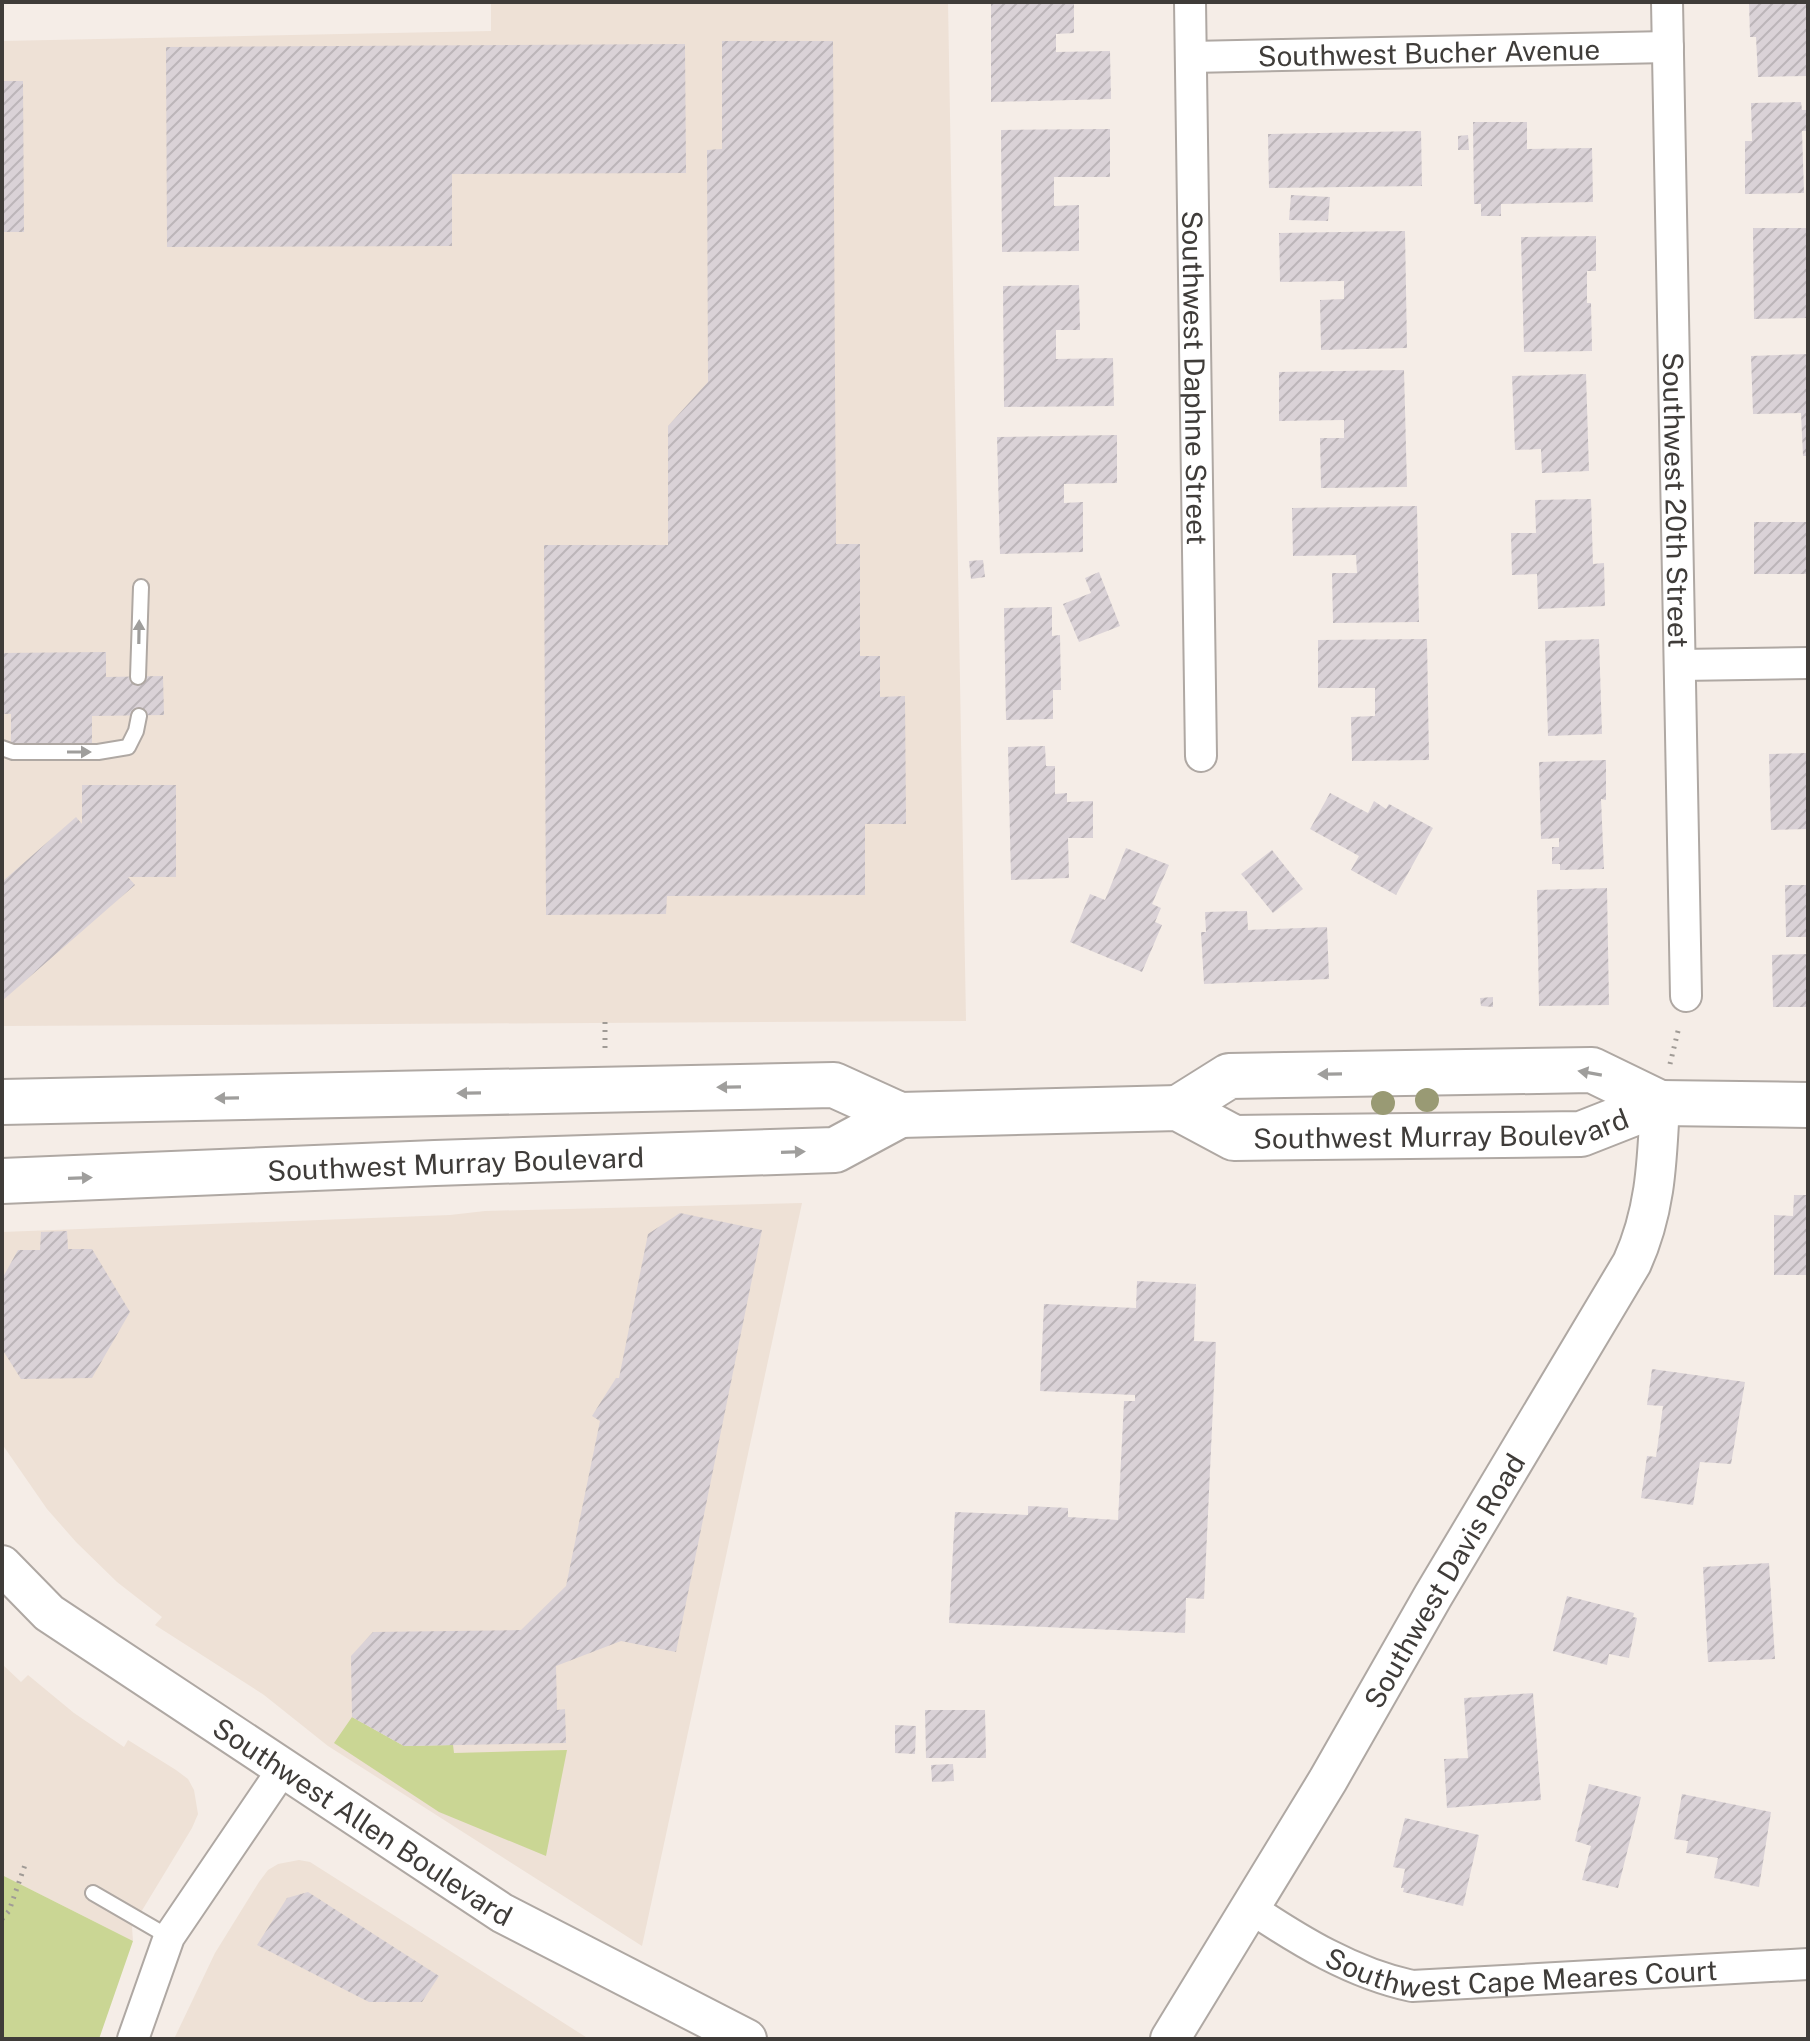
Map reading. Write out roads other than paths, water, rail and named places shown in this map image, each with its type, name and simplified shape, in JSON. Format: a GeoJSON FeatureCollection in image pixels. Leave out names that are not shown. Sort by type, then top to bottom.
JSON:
{"type":"FeatureCollection","features":[{"type":"Feature","properties":{"kind":"main road","name":"Southwest Murray Boulevard"},"geometry":{"type":"LineString","coordinates":[[1178,1108],[1229,1076],[1592,1070],[1660,1103]]}},
{"type":"Feature","properties":{"kind":"main road","name":"Southwest Murray Boulevard"},"geometry":{"type":"LineString","coordinates":[[2,1102],[834,1085],[900,1115],[1178,1108],[1234,1138],[1581,1134],[1660,1103],[1808,1105]]}},
{"type":"Feature","properties":{"kind":"main road","name":"Southwest Murray Boulevard"},"geometry":{"type":"LineString","coordinates":[[2,1181],[835,1150],[900,1115]]}},
{"type":"Feature","properties":{"kind":"street","name":"Southwest Daphne Street"},"geometry":{"type":"LineString","coordinates":[[1190,2],[1201,756]]}},
{"type":"Feature","properties":{"kind":"street","name":"Southwest 20th Street"},"geometry":{"type":"LineString","coordinates":[[1667,2],[1686,996]]}},
{"type":"Feature","properties":{"kind":"street","name":"Southwest Bucher Avenue"},"geometry":{"type":"LineString","coordinates":[[1191,57],[1668,47]]}},
{"type":"Feature","properties":{"kind":"street"},"geometry":{"type":"LineString","coordinates":[[1680,665],[1808,663]]}},
{"type":"Feature","properties":{"kind":"street","name":"Southwest Davis Road"},"geometry":{"type":"LineString","coordinates":[[1170,2039],[1328,1780],[1433,1596],[1632,1263],[1642,1240],[1655,1191],[1660,1103]]}},
{"type":"Feature","properties":{"kind":"street","name":"Southwest Allen Boulevard"},"geometry":{"type":"LineString","coordinates":[[2,1565],[49,1613],[502,1913],[747,2039]]}},
{"type":"Feature","properties":{"kind":"street"},"geometry":{"type":"LineString","coordinates":[[133,2039],[169,1937],[283,1769]]}},
{"type":"Feature","properties":{"kind":"street","name":"Southwest Cape Meares Court"},"geometry":{"type":"LineString","coordinates":[[1249,1907],[1289,1933],[1358,1970],[1412,1986],[1808,1964]]}},
{"type":"Feature","properties":{"kind":"lane"},"geometry":{"type":"LineString","coordinates":[[138,677],[141,587]]}},
{"type":"Feature","properties":{"kind":"lane"},"geometry":{"type":"LineString","coordinates":[[2,748],[13,752],[98,752],[128,747],[139,716]]}},
{"type":"Feature","properties":{"kind":"lane"},"geometry":{"type":"LineString","coordinates":[[93,1893],[169,1937]]}}]}
